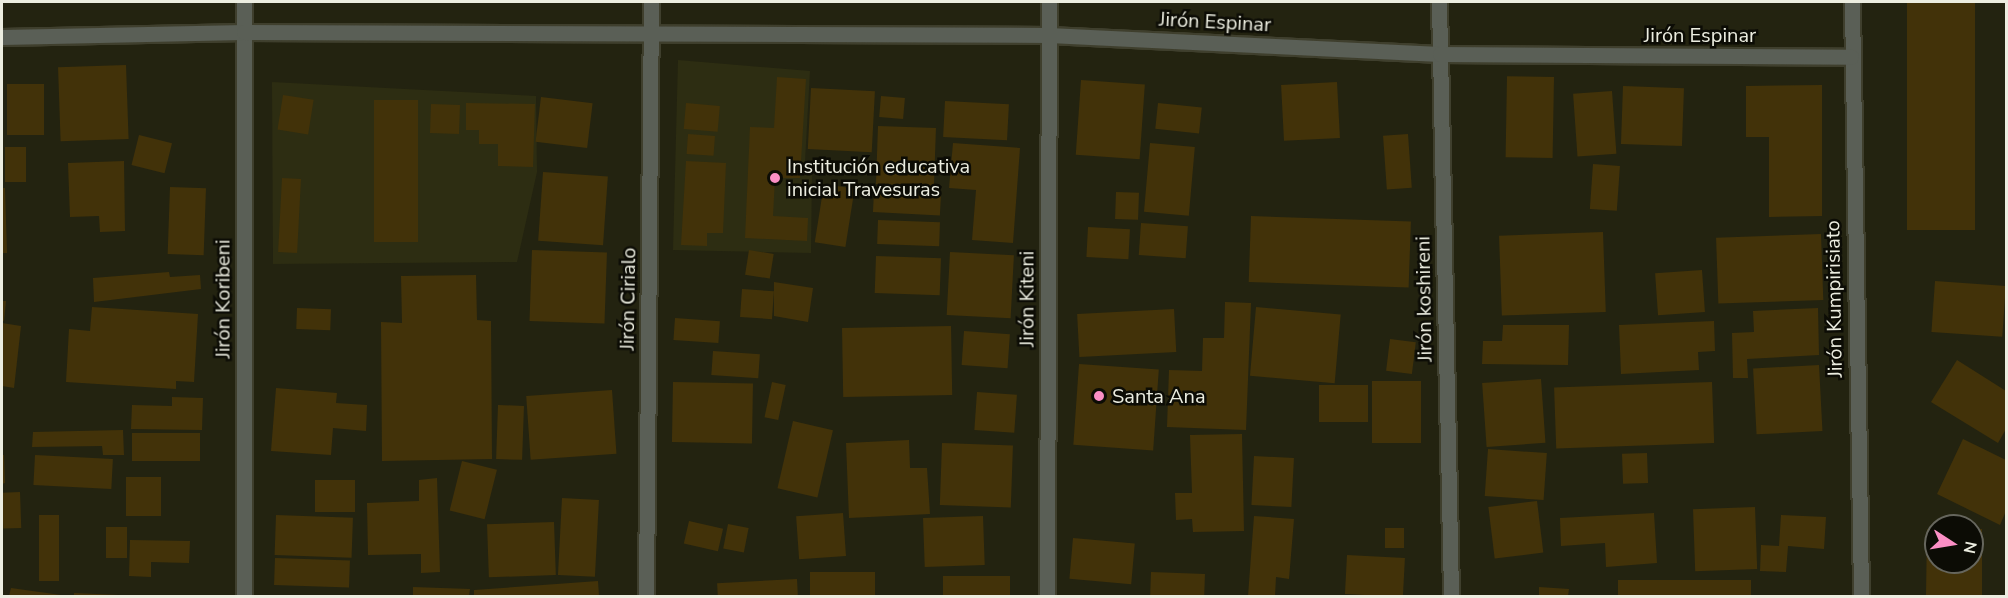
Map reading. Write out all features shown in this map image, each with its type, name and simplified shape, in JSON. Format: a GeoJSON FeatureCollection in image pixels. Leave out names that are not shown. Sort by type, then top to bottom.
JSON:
{"type":"FeatureCollection","features":[{"type":"Feature","properties":{"kind":"street","name":"Jirón Koribeni"},"geometry":{"type":"LineString","coordinates":[[244,2],[244,597]]}},
{"type":"Feature","properties":{"kind":"street","name":"Jirón Cirialo"},"geometry":{"type":"LineString","coordinates":[[646,597],[651,2]]}},
{"type":"Feature","properties":{"kind":"street","name":"Jirón Kiteni"},"geometry":{"type":"LineString","coordinates":[[1047,597],[1049,2]]}},
{"type":"Feature","properties":{"kind":"street","name":"Jirón koshireni"},"geometry":{"type":"LineString","coordinates":[[1439,2],[1450,597]]}},
{"type":"Feature","properties":{"kind":"street","name":"Jirón Kumpirisiato"},"geometry":{"type":"LineString","coordinates":[[1852,2],[1860,597]]}},
{"type":"Feature","properties":{"kind":"street","name":"Jirón Espinar"},"geometry":{"type":"LineString","coordinates":[[2,37],[244,32],[1049,35],[1440,54],[1851,57]]}},
{"type":"Feature","properties":{"kind":"shaded area"},"geometry":{"type":"Polygon","coordinates":[[[678,60],[810,71],[805,162],[812,172],[811,253],[673,250],[678,60]]]}},
{"type":"Feature","properties":{"kind":"shaded area"},"geometry":{"type":"Polygon","coordinates":[[[272,82],[536,96],[537,172],[517,262],[273,264],[272,82]]]}},
{"type":"Feature","properties":{"kind":"building"},"geometry":{"type":"Polygon","coordinates":[[[1907,2],[1975,2],[1975,230],[1907,230],[1907,2]]]}},
{"type":"Feature","properties":{"kind":"building"},"geometry":{"type":"Polygon","coordinates":[[[126,65],[129,139],[61,141],[58,67],[126,65]]]}},
{"type":"Feature","properties":{"kind":"building"},"geometry":{"type":"Polygon","coordinates":[[[1507,76],[1554,77],[1553,158],[1506,157],[1507,76]]]}},
{"type":"Feature","properties":{"kind":"building"},"geometry":{"type":"Polygon","coordinates":[[[777,77],[806,79],[800,178],[775,178],[773,216],[808,218],[807,241],[745,238],[750,127],[774,128],[777,77]]]}},
{"type":"Feature","properties":{"kind":"building"},"geometry":{"type":"Polygon","coordinates":[[[1081,80],[1145,84],[1140,159],[1076,155],[1081,80]]]}},
{"type":"Feature","properties":{"kind":"building"},"geometry":{"type":"Polygon","coordinates":[[[1337,82],[1340,138],[1284,141],[1281,85],[1337,82]]]}},
{"type":"Feature","properties":{"kind":"building"},"geometry":{"type":"Polygon","coordinates":[[[7,84],[44,84],[44,135],[7,135],[7,84]]]}},
{"type":"Feature","properties":{"kind":"building"},"geometry":{"type":"Polygon","coordinates":[[[1822,85],[1822,216],[1769,217],[1769,137],[1746,137],[1746,86],[1822,85]]]}},
{"type":"Feature","properties":{"kind":"building"},"geometry":{"type":"Polygon","coordinates":[[[1623,86],[1684,88],[1682,146],[1621,144],[1623,86]]]}},
{"type":"Feature","properties":{"kind":"building"},"geometry":{"type":"Polygon","coordinates":[[[811,88],[875,91],[872,152],[808,149],[811,88]]]}},
{"type":"Feature","properties":{"kind":"building"},"geometry":{"type":"Polygon","coordinates":[[[1612,91],[1616,154],[1577,157],[1573,94],[1612,91]]]}},
{"type":"Feature","properties":{"kind":"building"},"geometry":{"type":"Polygon","coordinates":[[[283,95],[314,100],[308,134],[278,130],[283,95]]]}},
{"type":"Feature","properties":{"kind":"building"},"geometry":{"type":"Polygon","coordinates":[[[881,96],[905,98],[903,119],[879,117],[881,96]]]}},
{"type":"Feature","properties":{"kind":"building"},"geometry":{"type":"Polygon","coordinates":[[[541,97],[593,103],[587,148],[536,142],[541,97]]]}},
{"type":"Feature","properties":{"kind":"building"},"geometry":{"type":"Polygon","coordinates":[[[374,100],[418,100],[418,242],[374,242],[374,100]]]}},
{"type":"Feature","properties":{"kind":"building"},"geometry":{"type":"Polygon","coordinates":[[[945,101],[1009,104],[1007,140],[943,137],[945,101]]]}},
{"type":"Feature","properties":{"kind":"building"},"geometry":{"type":"Polygon","coordinates":[[[466,103],[535,104],[533,167],[498,166],[498,144],[479,144],[479,130],[466,130],[466,103]]]}},
{"type":"Feature","properties":{"kind":"building"},"geometry":{"type":"Polygon","coordinates":[[[686,103],[720,106],[718,132],[684,129],[686,103]]]}},
{"type":"Feature","properties":{"kind":"building"},"geometry":{"type":"Polygon","coordinates":[[[1158,103],[1202,108],[1199,133],[1155,129],[1158,103]]]}},
{"type":"Feature","properties":{"kind":"building"},"geometry":{"type":"Polygon","coordinates":[[[431,104],[460,105],[459,134],[430,133],[431,104]]]}},
{"type":"Feature","properties":{"kind":"building"},"geometry":{"type":"Polygon","coordinates":[[[878,126],[936,128],[934,186],[876,184],[878,126]]]}},
{"type":"Feature","properties":{"kind":"building"},"geometry":{"type":"Polygon","coordinates":[[[688,134],[715,136],[714,156],[687,154],[688,134]]]}},
{"type":"Feature","properties":{"kind":"building"},"geometry":{"type":"Polygon","coordinates":[[[1408,134],[1412,188],[1387,190],[1383,136],[1408,134]]]}},
{"type":"Feature","properties":{"kind":"building"},"geometry":{"type":"Polygon","coordinates":[[[139,135],[172,143],[164,173],[132,165],[139,135]]]}},
{"type":"Feature","properties":{"kind":"building"},"geometry":{"type":"Polygon","coordinates":[[[953,143],[1020,148],[1013,243],[972,240],[976,190],[949,188],[953,143]]]}},
{"type":"Feature","properties":{"kind":"building"},"geometry":{"type":"Polygon","coordinates":[[[1150,143],[1195,147],[1189,216],[1144,212],[1150,143]]]}},
{"type":"Feature","properties":{"kind":"building"},"geometry":{"type":"Polygon","coordinates":[[[5,147],[26,147],[26,182],[5,182],[5,147]]]}},
{"type":"Feature","properties":{"kind":"building"},"geometry":{"type":"Polygon","coordinates":[[[124,161],[125,231],[100,232],[99,216],[70,217],[68,163],[124,161]]]}},
{"type":"Feature","properties":{"kind":"building"},"geometry":{"type":"Polygon","coordinates":[[[686,161],[726,163],[723,233],[707,233],[707,246],[681,245],[686,161]]]}},
{"type":"Feature","properties":{"kind":"building"},"geometry":{"type":"Polygon","coordinates":[[[1593,164],[1620,166],[1617,211],[1590,209],[1593,164]]]}},
{"type":"Feature","properties":{"kind":"building"},"geometry":{"type":"Polygon","coordinates":[[[543,172],[608,177],[603,245],[538,241],[543,172]]]}},
{"type":"Feature","properties":{"kind":"building"},"geometry":{"type":"Polygon","coordinates":[[[282,178],[301,179],[297,253],[278,252],[282,178]]]}},
{"type":"Feature","properties":{"kind":"building"},"geometry":{"type":"Polygon","coordinates":[[[824,184],[855,189],[845,247],[815,242],[824,184]]]}},
{"type":"Feature","properties":{"kind":"building"},"geometry":{"type":"Polygon","coordinates":[[[170,187],[206,188],[204,255],[168,254],[170,187]]]}},
{"type":"Feature","properties":{"kind":"building"},"geometry":{"type":"Polygon","coordinates":[[[2,188],[5,188],[7,253],[2,253],[2,188]]]}},
{"type":"Feature","properties":{"kind":"building"},"geometry":{"type":"Polygon","coordinates":[[[874,192],[941,196],[940,215],[873,212],[874,192]]]}},
{"type":"Feature","properties":{"kind":"building"},"geometry":{"type":"Polygon","coordinates":[[[1116,192],[1139,193],[1138,220],[1115,219],[1116,192]]]}},
{"type":"Feature","properties":{"kind":"building"},"geometry":{"type":"Polygon","coordinates":[[[1251,216],[1411,222],[1409,288],[1249,282],[1251,216]]]}},
{"type":"Feature","properties":{"kind":"building"},"geometry":{"type":"Polygon","coordinates":[[[878,220],[940,222],[939,246],[877,244],[878,220]]]}},
{"type":"Feature","properties":{"kind":"building"},"geometry":{"type":"Polygon","coordinates":[[[1141,223],[1188,226],[1186,258],[1139,255],[1141,223]]]}},
{"type":"Feature","properties":{"kind":"building"},"geometry":{"type":"Polygon","coordinates":[[[1088,227],[1130,229],[1128,259],[1086,257],[1088,227]]]}},
{"type":"Feature","properties":{"kind":"building"},"geometry":{"type":"Polygon","coordinates":[[[1603,232],[1606,312],[1502,316],[1499,236],[1603,232]]]}},
{"type":"Feature","properties":{"kind":"building"},"geometry":{"type":"Polygon","coordinates":[[[1821,234],[1823,300],[1718,304],[1716,238],[1821,234]]]}},
{"type":"Feature","properties":{"kind":"building"},"geometry":{"type":"Polygon","coordinates":[[[532,250],[607,253],[604,324],[530,321],[532,250]]]}},
{"type":"Feature","properties":{"kind":"building"},"geometry":{"type":"Polygon","coordinates":[[[749,250],[774,254],[770,279],[745,275],[749,250]]]}},
{"type":"Feature","properties":{"kind":"building"},"geometry":{"type":"Polygon","coordinates":[[[950,252],[1014,255],[1011,318],[947,315],[950,252]]]}},
{"type":"Feature","properties":{"kind":"building"},"geometry":{"type":"Polygon","coordinates":[[[876,256],[941,258],[940,295],[875,293],[876,256]]]}},
{"type":"Feature","properties":{"kind":"building"},"geometry":{"type":"Polygon","coordinates":[[[1702,270],[1705,312],[1658,315],[1655,273],[1702,270]]]}},
{"type":"Feature","properties":{"kind":"building"},"geometry":{"type":"Polygon","coordinates":[[[169,272],[170,277],[200,275],[201,289],[94,302],[93,278],[169,272]]]}},
{"type":"Feature","properties":{"kind":"building"},"geometry":{"type":"Polygon","coordinates":[[[476,275],[477,320],[491,321],[492,459],[382,461],[381,322],[402,323],[401,276],[476,275]]]}},
{"type":"Feature","properties":{"kind":"building"},"geometry":{"type":"Polygon","coordinates":[[[1935,281],[2006,286],[2002,337],[1931,332],[1935,281]]]}},
{"type":"Feature","properties":{"kind":"building"},"geometry":{"type":"Polygon","coordinates":[[[774,282],[813,288],[808,322],[774,316],[774,282]]]}},
{"type":"Feature","properties":{"kind":"building"},"geometry":{"type":"Polygon","coordinates":[[[742,289],[774,291],[772,319],[740,317],[742,289]]]}},
{"type":"Feature","properties":{"kind":"building"},"geometry":{"type":"Polygon","coordinates":[[[2,301],[6,301],[4,321],[2,320],[2,301]]]}},
{"type":"Feature","properties":{"kind":"building"},"geometry":{"type":"Polygon","coordinates":[[[1225,302],[1251,303],[1246,430],[1167,427],[1169,370],[1202,371],[1203,338],[1224,338],[1225,302]]]}},
{"type":"Feature","properties":{"kind":"building"},"geometry":{"type":"Polygon","coordinates":[[[92,307],[198,314],[194,382],[176,381],[176,389],[66,382],[69,329],[90,331],[92,307]]]}},
{"type":"Feature","properties":{"kind":"building"},"geometry":{"type":"Polygon","coordinates":[[[1256,307],[1341,314],[1335,383],[1250,376],[1256,307]]]}},
{"type":"Feature","properties":{"kind":"building"},"geometry":{"type":"Polygon","coordinates":[[[297,308],[331,309],[330,330],[296,329],[297,308]]]}},
{"type":"Feature","properties":{"kind":"building"},"geometry":{"type":"Polygon","coordinates":[[[1818,308],[1819,355],[1747,359],[1748,378],[1733,378],[1732,333],[1754,332],[1753,311],[1818,308]]]}},
{"type":"Feature","properties":{"kind":"building"},"geometry":{"type":"Polygon","coordinates":[[[1174,309],[1176,352],[1079,357],[1077,314],[1174,309]]]}},
{"type":"Feature","properties":{"kind":"building"},"geometry":{"type":"Polygon","coordinates":[[[675,318],[720,321],[718,343],[673,340],[675,318]]]}},
{"type":"Feature","properties":{"kind":"building"},"geometry":{"type":"Polygon","coordinates":[[[1714,321],[1715,351],[1698,352],[1699,370],[1621,374],[1619,325],[1714,321]]]}},
{"type":"Feature","properties":{"kind":"building"},"geometry":{"type":"Polygon","coordinates":[[[2,323],[21,326],[14,388],[2,386],[2,323]]]}},
{"type":"Feature","properties":{"kind":"building"},"geometry":{"type":"Polygon","coordinates":[[[1503,325],[1569,325],[1568,365],[1482,364],[1483,341],[1502,341],[1503,325]]]}},
{"type":"Feature","properties":{"kind":"building"},"geometry":{"type":"Polygon","coordinates":[[[951,326],[952,395],[843,397],[842,328],[951,326]]]}},
{"type":"Feature","properties":{"kind":"building"},"geometry":{"type":"Polygon","coordinates":[[[964,331],[1010,334],[1008,368],[962,365],[964,331]]]}},
{"type":"Feature","properties":{"kind":"building"},"geometry":{"type":"Polygon","coordinates":[[[1390,339],[1416,342],[1412,374],[1386,371],[1390,339]]]}},
{"type":"Feature","properties":{"kind":"building"},"geometry":{"type":"Polygon","coordinates":[[[713,351],[760,354],[758,378],[711,375],[713,351]]]}},
{"type":"Feature","properties":{"kind":"building"},"geometry":{"type":"Polygon","coordinates":[[[1957,360],[2006,391],[2006,429],[1998,443],[1931,402],[1957,360]]]}},
{"type":"Feature","properties":{"kind":"building"},"geometry":{"type":"Polygon","coordinates":[[[1079,364],[1159,370],[1153,450],[1073,445],[1079,364]]]}},
{"type":"Feature","properties":{"kind":"building"},"geometry":{"type":"Polygon","coordinates":[[[1819,365],[1822,431],[1757,434],[1753,368],[1819,365]]]}},
{"type":"Feature","properties":{"kind":"building"},"geometry":{"type":"Polygon","coordinates":[[[1541,379],[1545,443],[1487,447],[1482,383],[1541,379]]]}},
{"type":"Feature","properties":{"kind":"building"},"geometry":{"type":"Polygon","coordinates":[[[1372,381],[1421,381],[1421,443],[1372,443],[1372,381]]]}},
{"type":"Feature","properties":{"kind":"building"},"geometry":{"type":"Polygon","coordinates":[[[673,382],[753,383],[752,443],[672,442],[673,382]]]}},
{"type":"Feature","properties":{"kind":"building"},"geometry":{"type":"Polygon","coordinates":[[[772,382],[786,385],[778,420],[765,417],[772,382]]]}},
{"type":"Feature","properties":{"kind":"building"},"geometry":{"type":"Polygon","coordinates":[[[1712,382],[1714,443],[1556,448],[1554,388],[1712,382]]]}},
{"type":"Feature","properties":{"kind":"building"},"geometry":{"type":"Polygon","coordinates":[[[1319,385],[1368,385],[1368,422],[1319,422],[1319,385]]]}},
{"type":"Feature","properties":{"kind":"building"},"geometry":{"type":"Polygon","coordinates":[[[276,388],[337,393],[336,403],[367,405],[366,431],[333,428],[331,455],[271,451],[276,388]]]}},
{"type":"Feature","properties":{"kind":"building"},"geometry":{"type":"Polygon","coordinates":[[[612,390],[616,454],[531,460],[526,396],[612,390]]]}},
{"type":"Feature","properties":{"kind":"building"},"geometry":{"type":"Polygon","coordinates":[[[977,392],[1017,395],[1014,433],[974,430],[977,392]]]}},
{"type":"Feature","properties":{"kind":"building"},"geometry":{"type":"Polygon","coordinates":[[[172,397],[203,398],[202,430],[131,429],[132,405],[172,406],[172,397]]]}},
{"type":"Feature","properties":{"kind":"building"},"geometry":{"type":"Polygon","coordinates":[[[498,405],[524,406],[522,460],[496,459],[498,405]]]}},
{"type":"Feature","properties":{"kind":"building"},"geometry":{"type":"Polygon","coordinates":[[[793,421],[833,430],[817,497],[777,488],[793,421]]]}},
{"type":"Feature","properties":{"kind":"building"},"geometry":{"type":"Polygon","coordinates":[[[123,430],[124,455],[103,455],[102,446],[32,447],[33,432],[123,430]]]}},
{"type":"Feature","properties":{"kind":"building"},"geometry":{"type":"Polygon","coordinates":[[[132,433],[200,433],[200,461],[132,461],[132,433]]]}},
{"type":"Feature","properties":{"kind":"building"},"geometry":{"type":"Polygon","coordinates":[[[1242,434],[1244,531],[1193,532],[1192,519],[1176,520],[1175,493],[1192,493],[1190,435],[1242,434]]]}},
{"type":"Feature","properties":{"kind":"building"},"geometry":{"type":"Polygon","coordinates":[[[1963,439],[2006,460],[2006,511],[2000,525],[1984,517],[1984,514],[1978,514],[1937,494],[1963,439]]]}},
{"type":"Feature","properties":{"kind":"building"},"geometry":{"type":"Polygon","coordinates":[[[909,440],[910,468],[927,468],[930,514],[849,518],[846,443],[909,440]]]}},
{"type":"Feature","properties":{"kind":"building"},"geometry":{"type":"Polygon","coordinates":[[[942,443],[1013,445],[1011,507],[940,505],[942,443]]]}},
{"type":"Feature","properties":{"kind":"building"},"geometry":{"type":"Polygon","coordinates":[[[1488,449],[1547,453],[1544,500],[1485,496],[1488,449]]]}},
{"type":"Feature","properties":{"kind":"building"},"geometry":{"type":"Polygon","coordinates":[[[1647,453],[1648,483],[1623,484],[1622,454],[1647,453]]]}},
{"type":"Feature","properties":{"kind":"building"},"geometry":{"type":"Polygon","coordinates":[[[2,455],[4,455],[5,483],[2,484],[2,455]]]}},
{"type":"Feature","properties":{"kind":"building"},"geometry":{"type":"Polygon","coordinates":[[[35,455],[113,459],[111,489],[33,485],[35,455]]]}},
{"type":"Feature","properties":{"kind":"building"},"geometry":{"type":"Polygon","coordinates":[[[1254,456],[1294,458],[1291,507],[1251,505],[1254,456]]]}},
{"type":"Feature","properties":{"kind":"building"},"geometry":{"type":"Polygon","coordinates":[[[462,461],[497,470],[485,519],[450,510],[462,461]]]}},
{"type":"Feature","properties":{"kind":"building"},"geometry":{"type":"Polygon","coordinates":[[[126,477],[161,477],[161,516],[126,516],[126,477]]]}},
{"type":"Feature","properties":{"kind":"building"},"geometry":{"type":"Polygon","coordinates":[[[437,478],[440,572],[421,573],[421,554],[368,555],[367,503],[419,501],[419,480],[437,478]]]}},
{"type":"Feature","properties":{"kind":"building"},"geometry":{"type":"Polygon","coordinates":[[[315,480],[355,480],[355,512],[315,512],[315,480]]]}},
{"type":"Feature","properties":{"kind":"building"},"geometry":{"type":"Polygon","coordinates":[[[20,492],[21,528],[3,529],[2,493],[20,492]]]}},
{"type":"Feature","properties":{"kind":"building"},"geometry":{"type":"Polygon","coordinates":[[[562,498],[599,500],[595,577],[558,575],[562,498]]]}},
{"type":"Feature","properties":{"kind":"building"},"geometry":{"type":"Polygon","coordinates":[[[1537,501],[1543,553],[1495,559],[1488,507],[1537,501]]]}},
{"type":"Feature","properties":{"kind":"building"},"geometry":{"type":"Polygon","coordinates":[[[1755,507],[1757,569],[1695,571],[1693,509],[1755,507]]]}},
{"type":"Feature","properties":{"kind":"building"},"geometry":{"type":"Polygon","coordinates":[[[843,513],[846,556],[799,559],[796,516],[843,513]]]}},
{"type":"Feature","properties":{"kind":"building"},"geometry":{"type":"Polygon","coordinates":[[[1654,513],[1657,563],[1606,567],[1605,543],[1561,546],[1560,518],[1654,513]]]}},
{"type":"Feature","properties":{"kind":"building"},"geometry":{"type":"Polygon","coordinates":[[[39,515],[59,515],[59,581],[39,581],[39,515]]]}},
{"type":"Feature","properties":{"kind":"building"},"geometry":{"type":"Polygon","coordinates":[[[276,515],[353,518],[352,558],[275,555],[276,515]]]}},
{"type":"Feature","properties":{"kind":"building"},"geometry":{"type":"Polygon","coordinates":[[[1781,515],[1826,517],[1824,549],[1788,546],[1786,572],[1760,571],[1761,545],[1779,546],[1781,515]]]}},
{"type":"Feature","properties":{"kind":"building"},"geometry":{"type":"Polygon","coordinates":[[[983,516],[985,565],[925,567],[923,518],[983,516]]]}},
{"type":"Feature","properties":{"kind":"building"},"geometry":{"type":"Polygon","coordinates":[[[1254,516],[1294,519],[1289,579],[1276,577],[1275,596],[1248,596],[1254,516]]]}},
{"type":"Feature","properties":{"kind":"building"},"geometry":{"type":"Polygon","coordinates":[[[689,521],[723,529],[718,551],[684,543],[689,521]]]}},
{"type":"Feature","properties":{"kind":"building"},"geometry":{"type":"Polygon","coordinates":[[[554,522],[556,575],[489,577],[487,524],[554,522]]]}},
{"type":"Feature","properties":{"kind":"building"},"geometry":{"type":"Polygon","coordinates":[[[728,524],[749,528],[744,553],[723,549],[728,524]]]}},
{"type":"Feature","properties":{"kind":"building"},"geometry":{"type":"Polygon","coordinates":[[[106,527],[127,527],[127,558],[106,558],[106,527]]]}},
{"type":"Feature","properties":{"kind":"building"},"geometry":{"type":"Polygon","coordinates":[[[1385,528],[1404,528],[1404,548],[1385,548],[1385,528]]]}},
{"type":"Feature","properties":{"kind":"building"},"geometry":{"type":"Polygon","coordinates":[[[1073,538],[1135,543],[1131,584],[1069,579],[1073,538]]]}},
{"type":"Feature","properties":{"kind":"building"},"geometry":{"type":"Polygon","coordinates":[[[130,540],[190,541],[189,563],[151,562],[151,577],[129,576],[130,540]]]}},
{"type":"Feature","properties":{"kind":"building"},"geometry":{"type":"Polygon","coordinates":[[[1347,555],[1405,558],[1403,596],[1345,594],[1347,555]]]}},
{"type":"Feature","properties":{"kind":"building"},"geometry":{"type":"Polygon","coordinates":[[[275,558],[350,561],[349,588],[274,585],[275,558]]]}},
{"type":"Feature","properties":{"kind":"building"},"geometry":{"type":"Polygon","coordinates":[[[810,572],[875,572],[875,596],[810,596],[810,572]]]}},
{"type":"Feature","properties":{"kind":"building"},"geometry":{"type":"Polygon","coordinates":[[[1151,572],[1205,574],[1204,596],[1150,596],[1151,572]]]}},
{"type":"Feature","properties":{"kind":"building"},"geometry":{"type":"Polygon","coordinates":[[[1926,574],[1982,574],[1982,596],[1926,596],[1926,574]]]}},
{"type":"Feature","properties":{"kind":"building"},"geometry":{"type":"Polygon","coordinates":[[[943,576],[1010,576],[1010,596],[943,596],[943,576]]]}},
{"type":"Feature","properties":{"kind":"building"},"geometry":{"type":"Polygon","coordinates":[[[797,579],[798,596],[718,596],[717,583],[797,579]]]}},
{"type":"Feature","properties":{"kind":"building"},"geometry":{"type":"Polygon","coordinates":[[[1618,580],[1751,580],[1751,596],[1618,596],[1618,580]]]}},
{"type":"Feature","properties":{"kind":"building"},"geometry":{"type":"Polygon","coordinates":[[[598,581],[599,596],[474,596],[474,590],[598,581]]]}},
{"type":"Feature","properties":{"kind":"building"},"geometry":{"type":"Polygon","coordinates":[[[413,587],[470,589],[469,596],[413,596],[413,587]]]}},
{"type":"Feature","properties":{"kind":"building"},"geometry":{"type":"Polygon","coordinates":[[[1539,587],[1569,589],[1568,596],[1539,596],[1539,587]]]}},
{"type":"Feature","properties":{"kind":"building"},"geometry":{"type":"Polygon","coordinates":[[[11,588],[61,595],[61,596],[9,596],[11,588]]]}},
{"type":"Feature","properties":{"kind":"building"},"geometry":{"type":"Polygon","coordinates":[[[74,593],[119,595],[119,596],[74,596],[74,593]]]}},
{"type":"Feature","properties":{"kind":"place","name":"Institución educativa inicial Travesuras"},"geometry":{"type":"Point","coordinates":[775,178]}},
{"type":"Feature","properties":{"kind":"place","name":"Santa Ana"},"geometry":{"type":"Point","coordinates":[1099,396]}}]}
